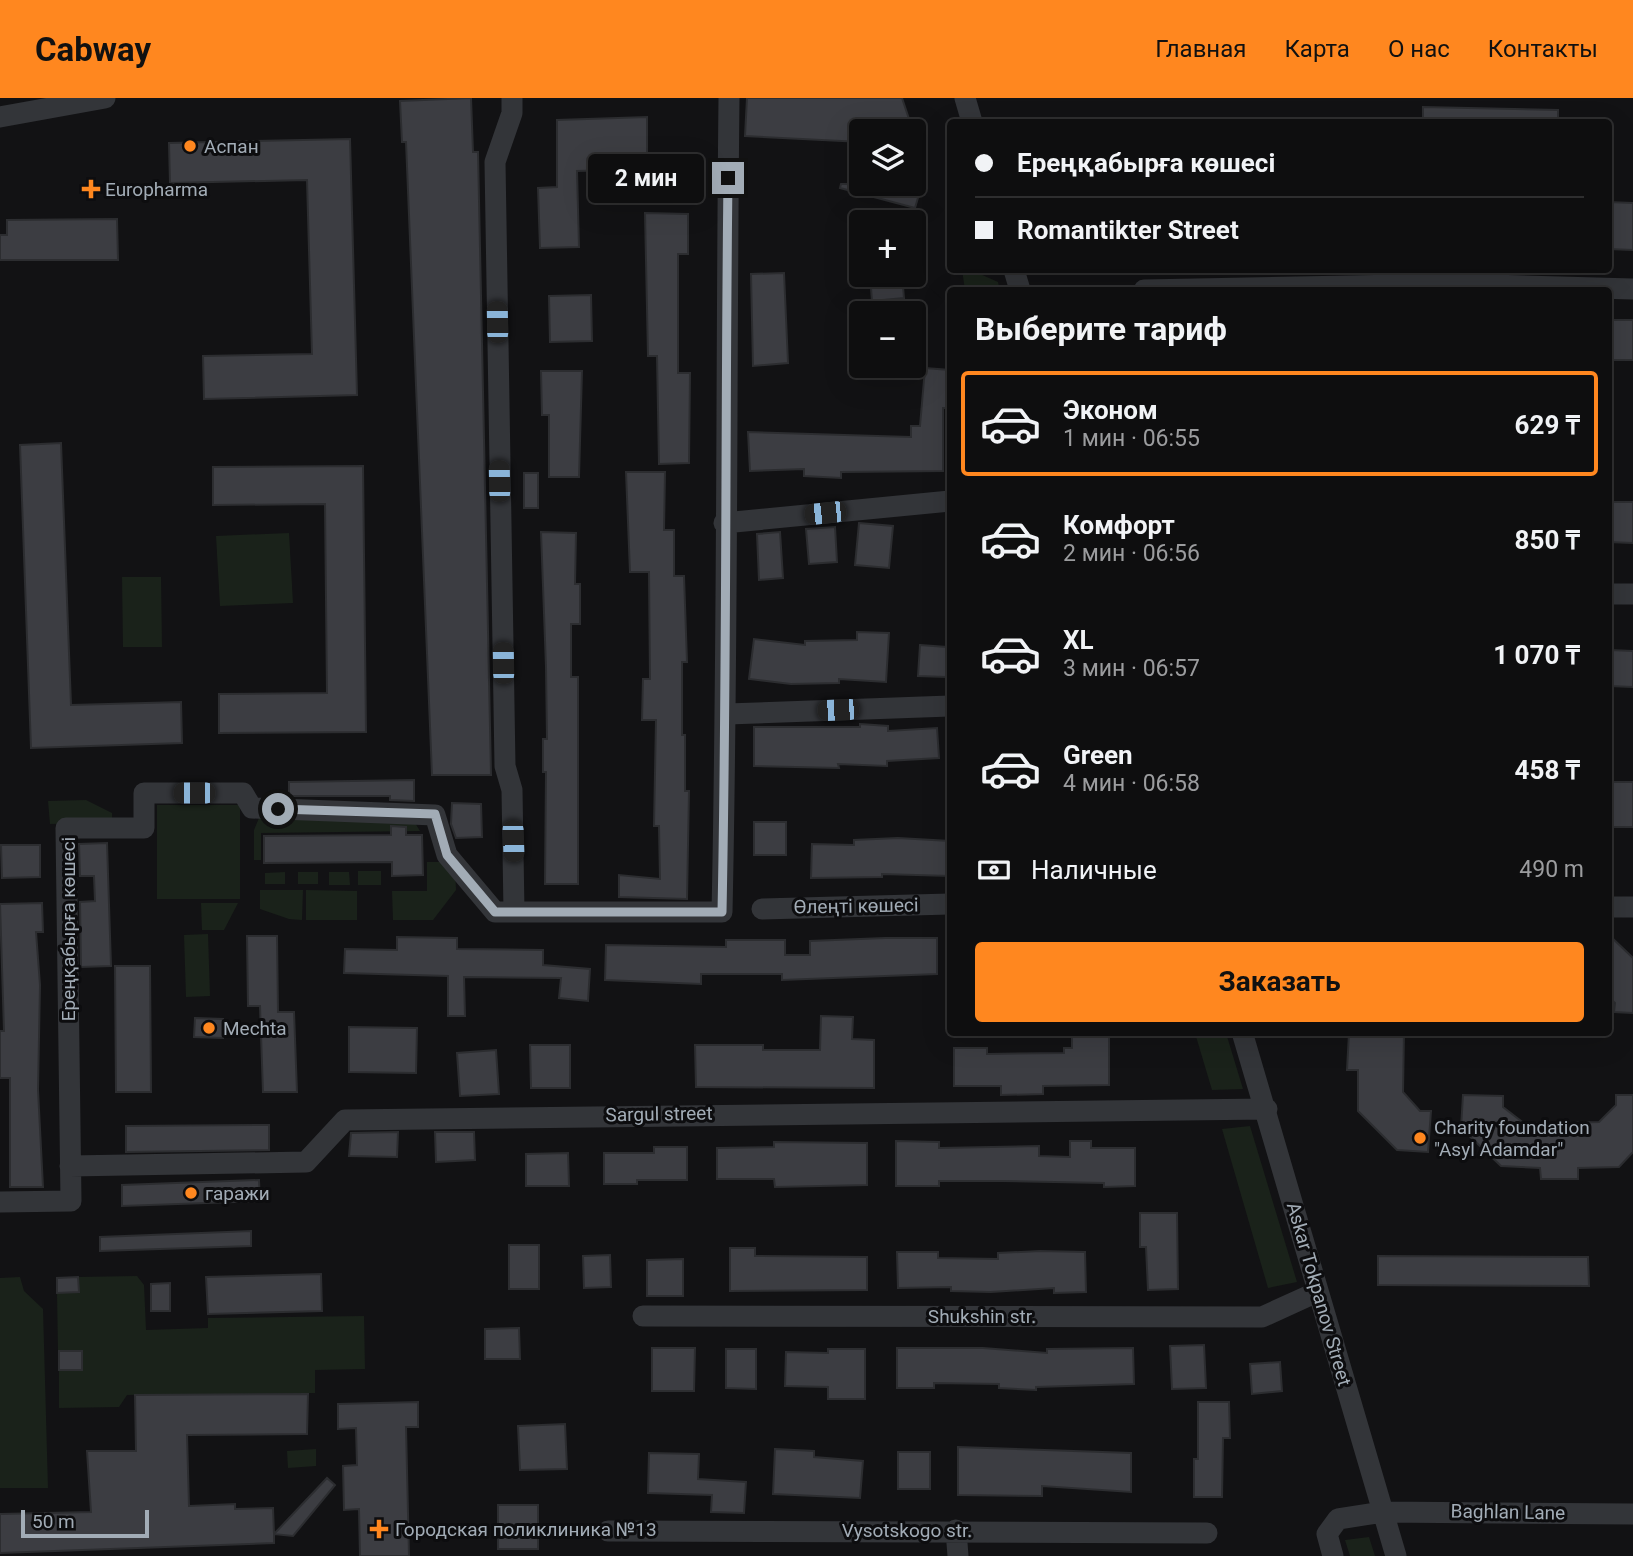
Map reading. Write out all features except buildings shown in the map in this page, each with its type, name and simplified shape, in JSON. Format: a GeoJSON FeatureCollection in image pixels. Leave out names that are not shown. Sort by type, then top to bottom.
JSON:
{"type":"FeatureCollection","features":[{"type":"Feature","properties":{"kind":"street"},"geometry":{"type":"LineString","coordinates":[[0,117],[105,98]]}},
{"type":"Feature","properties":{"kind":"street"},"geometry":{"type":"LineString","coordinates":[[512,98],[512,113],[495,162],[505,766],[512,790],[514,866],[504,912],[722,912],[727,714],[724,523],[729,98]]}},
{"type":"Feature","properties":{"kind":"street"},"geometry":{"type":"LineString","coordinates":[[965,98],[971,119]]}},
{"type":"Feature","properties":{"kind":"street"},"geometry":{"type":"LineString","coordinates":[[1612,289],[1633,289]]}},
{"type":"Feature","properties":{"kind":"street"},"geometry":{"type":"LineString","coordinates":[[724,523],[947,501]]}},
{"type":"Feature","properties":{"kind":"street"},"geometry":{"type":"LineString","coordinates":[[1612,594],[1633,594]]}},
{"type":"Feature","properties":{"kind":"street"},"geometry":{"type":"LineString","coordinates":[[727,714],[947,706]]}},
{"type":"Feature","properties":{"kind":"street","name":"Ереңқабырға көшесі"},"geometry":{"type":"LineString","coordinates":[[0,1202],[71,1201],[66,828],[144,828],[144,793],[243,793],[252,808],[435,814],[447,855],[504,912]]}},
{"type":"Feature","properties":{"kind":"street","name":"Өлеңті көшесі"},"geometry":{"type":"LineString","coordinates":[[762,909],[947,904]]}},
{"type":"Feature","properties":{"kind":"street"},"geometry":{"type":"LineString","coordinates":[[1612,907],[1633,907]]}},
{"type":"Feature","properties":{"kind":"street","name":"Askar Tokpanov Street"},"geometry":{"type":"LineString","coordinates":[[1243,1036],[1267,1109],[1317,1292],[1396,1556]]}},
{"type":"Feature","properties":{"kind":"street","name":"Sargul street"},"geometry":{"type":"LineString","coordinates":[[70,1166],[306,1162],[345,1119],[1267,1109]]}},
{"type":"Feature","properties":{"kind":"street","name":"Shukshin str."},"geometry":{"type":"LineString","coordinates":[[643,1316],[1262,1317],[1317,1292]]}},
{"type":"Feature","properties":{"kind":"street","name":"Baghlan Lane"},"geometry":{"type":"LineString","coordinates":[[1333,1556],[1327,1534],[1338,1518],[1383,1512],[1633,1514]]}},
{"type":"Feature","properties":{"kind":"street"},"geometry":{"type":"LineString","coordinates":[[956,1530],[958,1556]]}},
{"type":"Feature","properties":{"kind":"street","name":"Vysotskogo str."},"geometry":{"type":"LineString","coordinates":[[608,1531],[1207,1532]]}},
{"type":"Feature","properties":{"kind":"shaded area"},"geometry":{"type":"Polygon","coordinates":[[[962,273],[978,273],[998,282],[999,287],[965,287],[962,273]]]}},
{"type":"Feature","properties":{"kind":"shaded area"},"geometry":{"type":"Polygon","coordinates":[[[289,533],[293,603],[220,606],[216,536],[289,533]]]}},
{"type":"Feature","properties":{"kind":"shaded area"},"geometry":{"type":"Polygon","coordinates":[[[122,577],[161,577],[162,647],[123,647],[122,577]]]}},
{"type":"Feature","properties":{"kind":"shaded area"},"geometry":{"type":"Polygon","coordinates":[[[86,800],[112,813],[112,822],[50,824],[48,801],[86,800]]]}},
{"type":"Feature","properties":{"kind":"shaded area"},"geometry":{"type":"Polygon","coordinates":[[[157,805],[240,805],[240,899],[157,899],[157,805]]]}},
{"type":"Feature","properties":{"kind":"shaded area"},"geometry":{"type":"Polygon","coordinates":[[[409,813],[420,831],[261,833],[261,860],[254,860],[254,830],[259,818],[409,813]]]}},
{"type":"Feature","properties":{"kind":"shaded area"},"geometry":{"type":"Polygon","coordinates":[[[427,862],[446,862],[455,868],[456,890],[433,920],[393,920],[392,891],[427,891],[427,862]]]}},
{"type":"Feature","properties":{"kind":"shaded area"},"geometry":{"type":"Polygon","coordinates":[[[358,871],[381,871],[381,885],[358,885],[358,871]]]}},
{"type":"Feature","properties":{"kind":"shaded area"},"geometry":{"type":"Polygon","coordinates":[[[285,872],[285,884],[265,884],[265,873],[285,872]]]}},
{"type":"Feature","properties":{"kind":"shaded area"},"geometry":{"type":"Polygon","coordinates":[[[298,872],[318,872],[318,884],[298,884],[298,872]]]}},
{"type":"Feature","properties":{"kind":"shaded area"},"geometry":{"type":"Polygon","coordinates":[[[329,872],[349,872],[350,885],[329,885],[329,872]]]}},
{"type":"Feature","properties":{"kind":"shaded area"},"geometry":{"type":"Polygon","coordinates":[[[260,890],[303,890],[302,920],[289,919],[260,909],[260,890]]]}},
{"type":"Feature","properties":{"kind":"shaded area"},"geometry":{"type":"Polygon","coordinates":[[[306,890],[357,891],[357,920],[306,920],[306,890]]]}},
{"type":"Feature","properties":{"kind":"shaded area"},"geometry":{"type":"Polygon","coordinates":[[[201,903],[238,903],[224,930],[202,930],[201,903]]]}},
{"type":"Feature","properties":{"kind":"shaded area"},"geometry":{"type":"Polygon","coordinates":[[[208,934],[210,996],[186,997],[184,935],[208,934]]]}},
{"type":"Feature","properties":{"kind":"shaded area"},"geometry":{"type":"Polygon","coordinates":[[[1196,1036],[1227,1036],[1243,1089],[1212,1090],[1196,1036]]]}},
{"type":"Feature","properties":{"kind":"shaded area"},"geometry":{"type":"Polygon","coordinates":[[[1250,1126],[1297,1282],[1268,1288],[1222,1129],[1250,1126]]]}},
{"type":"Feature","properties":{"kind":"shaded area"},"geometry":{"type":"Polygon","coordinates":[[[137,1276],[144,1285],[146,1330],[208,1328],[208,1318],[364,1316],[365,1369],[315,1370],[315,1393],[127,1395],[119,1407],[59,1408],[59,1370],[82,1370],[82,1351],[58,1351],[57,1293],[79,1292],[78,1277],[137,1276]]]}},
{"type":"Feature","properties":{"kind":"shaded area"},"geometry":{"type":"Polygon","coordinates":[[[20,1277],[24,1291],[43,1309],[48,1488],[0,1488],[0,1278],[20,1277]]]}},
{"type":"Feature","properties":{"kind":"shaded area"},"geometry":{"type":"Polygon","coordinates":[[[316,1449],[316,1466],[288,1468],[287,1451],[316,1449]]]}},
{"type":"Feature","properties":{"kind":"shaded area"},"geometry":{"type":"Polygon","coordinates":[[[1369,1537],[1375,1556],[1350,1556],[1345,1540],[1369,1537]]]}},
{"type":"Feature","properties":{"kind":"place","name":"Аспан"},"geometry":{"type":"Point","coordinates":[190,146]}},
{"type":"Feature","properties":{"kind":"place","name":"Europharma"},"geometry":{"type":"Point","coordinates":[91,189]}},
{"type":"Feature","properties":{"kind":"place","name":"Mechta"},"geometry":{"type":"Point","coordinates":[209,1028]}},
{"type":"Feature","properties":{"kind":"place","name":"Charity foundation \"Asyl Adamdar\""},"geometry":{"type":"Point","coordinates":[1420,1138]}},
{"type":"Feature","properties":{"kind":"place","name":"гаражи"},"geometry":{"type":"Point","coordinates":[191,1193]}},
{"type":"Feature","properties":{"kind":"place","name":"Городская поликлиника №13"},"geometry":{"type":"Point","coordinates":[379,1529]}},
{"type":"Feature","properties":{"kind":"route"},"geometry":{"type":"LineString","coordinates":[[278,809],[435,814],[447,855],[474,883],[495,912],[722,912],[727,714],[724,523],[728,178]]}}]}
